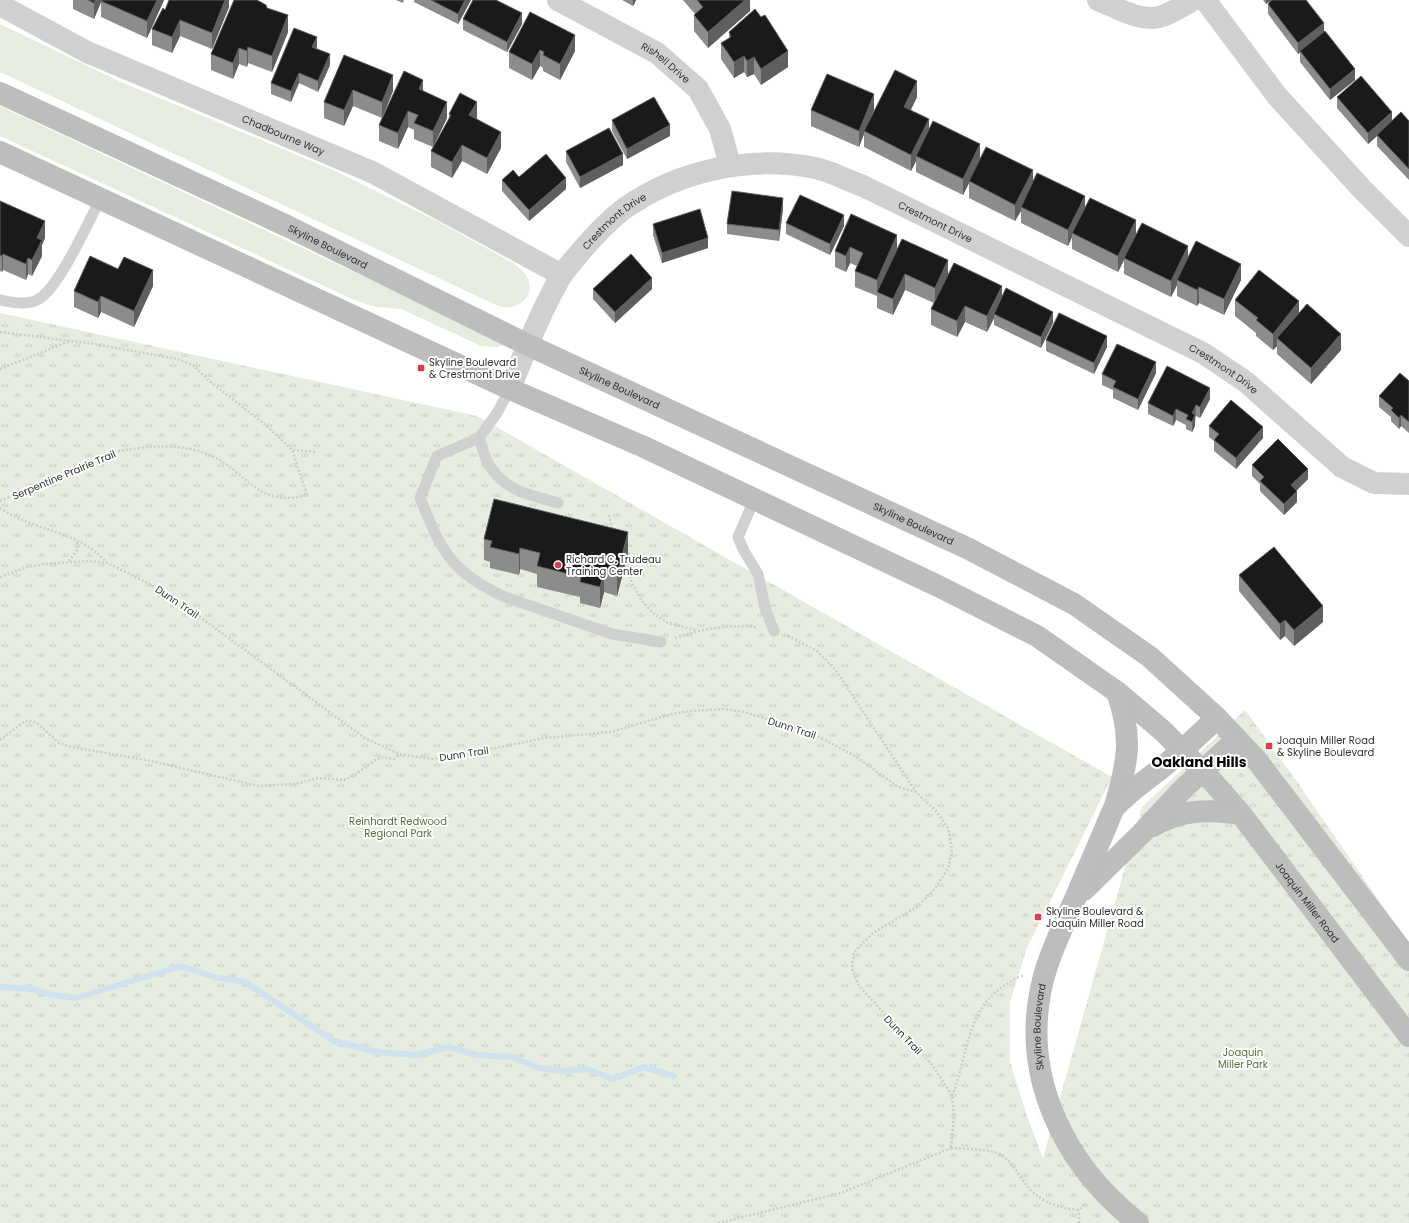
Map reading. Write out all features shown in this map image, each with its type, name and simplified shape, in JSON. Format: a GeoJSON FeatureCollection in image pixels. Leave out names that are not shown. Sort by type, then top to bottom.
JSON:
{"type":"FeatureCollection","features":[{"type":"Feature","properties":{"kind":"main road","name":"Skyline Boulevard"},"geometry":{"type":"LineString","coordinates":[[0,93],[287,226],[528,345],[969,549],[1074,604],[1150,657],[1217,718],[1237,739],[1202,771],[1075,899]]}},
{"type":"Feature","properties":{"kind":"main road"},"geometry":{"type":"LineString","coordinates":[[0,152],[510,389],[644,447],[931,583],[1037,636],[1117,692],[1163,731],[1202,771]]}},
{"type":"Feature","properties":{"kind":"main road"},"geometry":{"type":"LineString","coordinates":[[1114,808],[1127,759],[1128,743],[1123,709],[1117,692]]}},
{"type":"Feature","properties":{"kind":"main road","name":"Skyline Boulevard"},"geometry":{"type":"LineString","coordinates":[[1138,1223],[1088,1175],[1056,1123],[1044,1085],[1038,1056],[1036,1033],[1044,977],[1062,926],[1114,808],[1130,792],[1182,750],[1217,718]]}},
{"type":"Feature","properties":{"kind":"main road"},"geometry":{"type":"LineString","coordinates":[[1237,739],[1259,764],[1409,960]]}},
{"type":"Feature","properties":{"kind":"main road","name":"Joaquin Miller Road"},"geometry":{"type":"LineString","coordinates":[[1202,771],[1241,814],[1409,1036]]}},
{"type":"Feature","properties":{"kind":"main road"},"geometry":{"type":"LineString","coordinates":[[1142,833],[1178,814],[1195,811],[1241,814]]}},
{"type":"Feature","properties":{"kind":"street","name":"Rishell Drive"},"geometry":{"type":"LineString","coordinates":[[558,0],[657,53],[698,89],[720,129],[730,165]]}},
{"type":"Feature","properties":{"kind":"street"},"geometry":{"type":"LineString","coordinates":[[1098,0],[1138,16],[1150,18],[1160,17],[1193,0]]}},
{"type":"Feature","properties":{"kind":"street"},"geometry":{"type":"LineString","coordinates":[[1206,0],[1277,96],[1362,189],[1409,236]]}},
{"type":"Feature","properties":{"kind":"street","name":"Chadbourne Way"},"geometry":{"type":"LineString","coordinates":[[0,5],[87,52],[372,172],[562,275]]}},
{"type":"Feature","properties":{"kind":"street","name":"Crestmont Drive"},"geometry":{"type":"LineString","coordinates":[[510,389],[528,345],[562,275],[598,232],[625,208],[658,190],[693,175],[730,165],[765,163],[816,168],[863,186],[1203,353],[1246,382],[1342,467],[1374,483],[1409,484]]}},
{"type":"Feature","properties":{"kind":"lane"},"geometry":{"type":"LineString","coordinates":[[0,300],[26,303],[38,300],[48,291],[58,278],[101,198]]}},
{"type":"Feature","properties":{"kind":"lane"},"geometry":{"type":"LineString","coordinates":[[510,389],[497,413],[479,438],[437,456],[420,498],[441,546],[459,569],[472,580],[505,597],[612,634],[661,642]]}},
{"type":"Feature","properties":{"kind":"lane"},"geometry":{"type":"LineString","coordinates":[[479,438],[488,464],[503,483],[527,494],[558,503]]}},
{"type":"Feature","properties":{"kind":"lane"},"geometry":{"type":"LineString","coordinates":[[754,500],[738,536],[744,551],[758,574],[764,608],[774,631]]}},
{"type":"Feature","properties":{"kind":"path","name":"Serpentine Prairie Trail"},"geometry":{"type":"LineString","coordinates":[[0,332],[143,351],[177,359],[193,365],[208,380],[268,427],[292,450],[307,495],[294,498],[279,498],[264,494],[249,485],[219,459],[206,453],[185,448],[165,447],[138,448],[119,451],[0,501]]}},
{"type":"Feature","properties":{"kind":"path"},"geometry":{"type":"LineString","coordinates":[[0,368],[71,341]]}},
{"type":"Feature","properties":{"kind":"path"},"geometry":{"type":"LineString","coordinates":[[292,450],[314,452]]}},
{"type":"Feature","properties":{"kind":"path"},"geometry":{"type":"LineString","coordinates":[[0,508],[39,528],[77,541],[97,552],[106,563]]}},
{"type":"Feature","properties":{"kind":"path"},"geometry":{"type":"LineString","coordinates":[[609,515],[614,533]]}},
{"type":"Feature","properties":{"kind":"path"},"geometry":{"type":"LineString","coordinates":[[69,562],[78,549],[77,541]]}},
{"type":"Feature","properties":{"kind":"path","name":"Dunn Trail"},"geometry":{"type":"LineString","coordinates":[[625,548],[629,552],[630,579],[642,601],[653,613],[668,623],[698,630]]}},
{"type":"Feature","properties":{"kind":"path","name":"Dunn Trail"},"geometry":{"type":"LineString","coordinates":[[0,577],[27,567],[69,562],[106,563],[153,586],[193,612],[310,697],[343,723],[365,738],[399,754],[431,759],[453,757],[544,738],[571,734],[610,732],[691,710],[725,709],[744,712],[810,732],[855,756],[898,787],[916,792]]}},
{"type":"Feature","properties":{"kind":"path","name":"Dunn Trail"},"geometry":{"type":"LineString","coordinates":[[661,642],[698,630],[743,626],[782,633],[817,651],[835,670],[916,792],[936,811],[948,828],[952,849],[948,869],[932,891],[917,907],[873,933],[854,952],[852,969],[859,986],[933,1066],[952,1096],[954,1117],[951,1148]]}},
{"type":"Feature","properties":{"kind":"path"},"geometry":{"type":"LineString","coordinates":[[0,740],[25,721],[31,721],[37,723],[59,743],[71,747],[94,750],[125,758],[146,760],[259,786],[295,784],[318,778],[344,780],[353,776],[382,757],[394,759],[399,754]]}},
{"type":"Feature","properties":{"kind":"path","name":"Dunn Trail"},"geometry":{"type":"LineString","coordinates":[[952,1096],[957,1084],[969,1033],[980,1011],[997,989],[1021,976],[1044,977]]}},
{"type":"Feature","properties":{"kind":"path"},"geometry":{"type":"LineString","coordinates":[[718,1223],[841,1193],[951,1148],[996,1152],[1010,1161],[1023,1181],[1043,1200],[1061,1208],[1079,1210]]}},
{"type":"Feature","properties":{"kind":"path"},"geometry":{"type":"LineString","coordinates":[[1079,1223],[1079,1210],[1102,1189]]}},
{"type":"Feature","properties":{"kind":"green space"},"geometry":{"type":"Polygon","coordinates":[[[0,24],[121,82],[331,169],[439,222],[513,263],[522,270],[526,274],[530,286],[527,298],[511,307],[498,306],[0,72],[0,24]]]}},
{"type":"Feature","properties":{"kind":"green space"},"geometry":{"type":"Polygon","coordinates":[[[0,106],[503,342],[504,345],[498,347],[481,346],[401,309],[371,306],[350,298],[0,136],[0,106]]]}},
{"type":"Feature","properties":{"kind":"green space","name":"Reinhardt Redwood Regional Park"},"geometry":{"type":"Polygon","coordinates":[[[0,313],[477,416],[1112,777],[1027,948],[1010,1002],[1010,1062],[1028,1119],[1043,1158],[1142,807],[1245,710],[1293,776],[1409,944],[1409,1223],[0,1223],[0,313]]]}},
{"type":"Feature","properties":{"kind":"building"},"geometry":{"type":"Polygon","coordinates":[[[88,0],[95,0],[94,3],[88,0]]]}},
{"type":"Feature","properties":{"kind":"building"},"geometry":{"type":"Polygon","coordinates":[[[157,0],[147,21],[101,1],[157,0]]]}},
{"type":"Feature","properties":{"kind":"building"},"geometry":{"type":"Polygon","coordinates":[[[169,0],[225,0],[212,33],[180,20],[172,37],[152,29],[163,8],[165,10],[169,0]]]}},
{"type":"Feature","properties":{"kind":"building"},"geometry":{"type":"Polygon","coordinates":[[[234,0],[257,0],[266,5],[267,8],[288,15],[272,56],[248,47],[247,51],[239,48],[233,63],[211,54],[234,0]]]}},
{"type":"Feature","properties":{"kind":"building"},"geometry":{"type":"Polygon","coordinates":[[[431,0],[465,0],[458,14],[431,0]]]}},
{"type":"Feature","properties":{"kind":"building"},"geometry":{"type":"Polygon","coordinates":[[[473,0],[496,0],[522,13],[507,42],[463,19],[473,0]]]}},
{"type":"Feature","properties":{"kind":"building"},"geometry":{"type":"Polygon","coordinates":[[[697,0],[745,0],[708,32],[694,15],[703,7],[697,0]]]}},
{"type":"Feature","properties":{"kind":"building"},"geometry":{"type":"Polygon","coordinates":[[[1272,0],[1306,0],[1324,23],[1298,43],[1268,4],[1272,0]]]}},
{"type":"Feature","properties":{"kind":"building"},"geometry":{"type":"Polygon","coordinates":[[[755,9],[761,17],[765,15],[788,51],[761,69],[754,57],[747,61],[744,56],[734,62],[721,43],[731,37],[729,32],[755,9]]]}},
{"type":"Feature","properties":{"kind":"building"},"geometry":{"type":"Polygon","coordinates":[[[530,12],[575,35],[560,64],[543,55],[544,52],[540,50],[532,64],[509,52],[530,12]]]}},
{"type":"Feature","properties":{"kind":"building"},"geometry":{"type":"Polygon","coordinates":[[[294,28],[317,37],[312,47],[330,54],[318,81],[299,73],[291,91],[271,83],[294,28]]]}},
{"type":"Feature","properties":{"kind":"building"},"geometry":{"type":"Polygon","coordinates":[[[1325,31],[1355,69],[1330,89],[1300,51],[1325,31]]]}},
{"type":"Feature","properties":{"kind":"building"},"geometry":{"type":"Polygon","coordinates":[[[344,55],[393,75],[382,102],[353,90],[344,110],[324,102],[344,55]]]}},
{"type":"Feature","properties":{"kind":"building"},"geometry":{"type":"Polygon","coordinates":[[[895,70],[917,81],[904,107],[929,119],[911,155],[864,131],[895,70]]]}},
{"type":"Feature","properties":{"kind":"building"},"geometry":{"type":"Polygon","coordinates":[[[404,71],[423,80],[419,89],[447,102],[433,131],[414,123],[418,115],[408,111],[398,133],[379,125],[404,71]]]}},
{"type":"Feature","properties":{"kind":"building"},"geometry":{"type":"Polygon","coordinates":[[[827,74],[874,94],[859,131],[811,110],[827,74]]]}},
{"type":"Feature","properties":{"kind":"building"},"geometry":{"type":"Polygon","coordinates":[[[1361,76],[1392,112],[1368,133],[1337,97],[1361,76]]]}},
{"type":"Feature","properties":{"kind":"building"},"geometry":{"type":"Polygon","coordinates":[[[460,93],[477,102],[469,115],[501,132],[487,158],[462,145],[452,162],[431,151],[451,115],[449,114],[460,93]]]}},
{"type":"Feature","properties":{"kind":"building"},"geometry":{"type":"Polygon","coordinates":[[[654,97],[670,125],[627,149],[612,120],[654,97]]]}},
{"type":"Feature","properties":{"kind":"building"},"geometry":{"type":"Polygon","coordinates":[[[1401,112],[1409,121],[1409,169],[1377,135],[1401,112]]]}},
{"type":"Feature","properties":{"kind":"building"},"geometry":{"type":"Polygon","coordinates":[[[933,121],[980,144],[963,179],[916,156],[933,121]]]}},
{"type":"Feature","properties":{"kind":"building"},"geometry":{"type":"Polygon","coordinates":[[[609,128],[623,154],[580,177],[566,151],[609,128]]]}},
{"type":"Feature","properties":{"kind":"building"},"geometry":{"type":"Polygon","coordinates":[[[986,147],[1033,170],[1015,205],[969,181],[986,147]]]}},
{"type":"Feature","properties":{"kind":"building"},"geometry":{"type":"Polygon","coordinates":[[[546,154],[566,178],[529,210],[502,180],[513,170],[519,177],[546,154]]]}},
{"type":"Feature","properties":{"kind":"building"},"geometry":{"type":"Polygon","coordinates":[[[1037,173],[1085,196],[1068,230],[1021,207],[1037,173]]]}},
{"type":"Feature","properties":{"kind":"building"},"geometry":{"type":"Polygon","coordinates":[[[732,191],[783,198],[779,230],[727,224],[732,191]]]}},
{"type":"Feature","properties":{"kind":"building"},"geometry":{"type":"Polygon","coordinates":[[[800,195],[844,215],[830,244],[786,223],[800,195]]]}},
{"type":"Feature","properties":{"kind":"building"},"geometry":{"type":"Polygon","coordinates":[[[1090,198],[1136,220],[1118,256],[1072,233],[1090,198]]]}},
{"type":"Feature","properties":{"kind":"building"},"geometry":{"type":"Polygon","coordinates":[[[0,201],[45,221],[37,238],[42,240],[32,260],[28,258],[26,264],[3,254],[2,256],[0,255],[0,201]]]}},
{"type":"Feature","properties":{"kind":"building"},"geometry":{"type":"Polygon","coordinates":[[[700,209],[708,238],[662,253],[653,224],[700,209]]]}},
{"type":"Feature","properties":{"kind":"building"},"geometry":{"type":"Polygon","coordinates":[[[851,214],[897,235],[877,280],[855,271],[863,253],[850,247],[846,256],[835,251],[851,214]]]}},
{"type":"Feature","properties":{"kind":"building"},"geometry":{"type":"Polygon","coordinates":[[[1142,223],[1188,246],[1171,281],[1124,258],[1142,223]]]}},
{"type":"Feature","properties":{"kind":"building"},"geometry":{"type":"Polygon","coordinates":[[[902,239],[948,260],[935,288],[905,274],[893,299],[877,292],[902,239]]]}},
{"type":"Feature","properties":{"kind":"building"},"geometry":{"type":"Polygon","coordinates":[[[1196,241],[1241,264],[1224,299],[1199,287],[1197,290],[1177,280],[1196,241]]]}},
{"type":"Feature","properties":{"kind":"building"},"geometry":{"type":"Polygon","coordinates":[[[631,254],[652,278],[615,312],[593,289],[631,254]]]}},
{"type":"Feature","properties":{"kind":"building"},"geometry":{"type":"Polygon","coordinates":[[[90,256],[118,269],[124,257],[153,270],[134,311],[101,296],[98,302],[74,291],[90,256]]]}},
{"type":"Feature","properties":{"kind":"building"},"geometry":{"type":"Polygon","coordinates":[[[954,263],[1002,286],[987,316],[965,306],[957,321],[931,309],[954,263]]]}},
{"type":"Feature","properties":{"kind":"building"},"geometry":{"type":"Polygon","coordinates":[[[1259,270],[1299,301],[1273,334],[1256,320],[1258,318],[1235,300],[1259,270]]]}},
{"type":"Feature","properties":{"kind":"building"},"geometry":{"type":"Polygon","coordinates":[[[1006,288],[1053,312],[1041,337],[994,314],[1006,288]]]}},
{"type":"Feature","properties":{"kind":"building"},"geometry":{"type":"Polygon","coordinates":[[[1307,304],[1341,334],[1311,368],[1277,338],[1307,304]]]}},
{"type":"Feature","properties":{"kind":"building"},"geometry":{"type":"Polygon","coordinates":[[[1059,313],[1107,336],[1094,363],[1046,340],[1059,313]]]}},
{"type":"Feature","properties":{"kind":"building"},"geometry":{"type":"Polygon","coordinates":[[[1117,344],[1156,362],[1138,399],[1113,387],[1116,381],[1102,374],[1117,344]]]}},
{"type":"Feature","properties":{"kind":"building"},"geometry":{"type":"Polygon","coordinates":[[[1167,366],[1210,388],[1200,407],[1196,405],[1192,413],[1195,415],[1192,422],[1186,419],[1188,415],[1176,409],[1173,416],[1148,403],[1167,366]]]}},
{"type":"Feature","properties":{"kind":"building"},"geometry":{"type":"Polygon","coordinates":[[[1400,373],[1409,381],[1409,422],[1401,415],[1399,418],[1391,410],[1393,408],[1379,396],[1400,373]]]}},
{"type":"Feature","properties":{"kind":"building"},"geometry":{"type":"Polygon","coordinates":[[[1231,400],[1263,427],[1236,458],[1214,440],[1219,434],[1209,426],[1231,400]]]}},
{"type":"Feature","properties":{"kind":"building"},"geometry":{"type":"Polygon","coordinates":[[[1278,439],[1308,469],[1291,485],[1297,491],[1284,504],[1260,481],[1264,477],[1252,465],[1278,439]]]}},
{"type":"Feature","properties":{"kind":"building"},"geometry":{"type":"Polygon","coordinates":[[[494,499],[628,532],[617,575],[604,571],[600,587],[580,582],[581,577],[537,566],[540,553],[520,548],[519,554],[490,547],[492,541],[484,539],[494,499]]]}},
{"type":"Feature","properties":{"kind":"building"},"geometry":{"type":"Polygon","coordinates":[[[1274,547],[1323,606],[1294,630],[1285,620],[1280,624],[1239,575],[1274,547]]]}},
{"type":"Feature","properties":{"kind":"waterway"},"geometry":{"type":"LineString","coordinates":[[2,987],[31,989],[53,995],[76,998],[181,966],[214,977],[245,982],[334,1041],[377,1052],[417,1055],[448,1047],[477,1055],[512,1057],[539,1068],[563,1071],[587,1069],[613,1079],[643,1067],[674,1076]]}},
{"type":"Feature","properties":{"kind":"place","name":"Skyline Boulevard & Crestmont Drive"},"geometry":{"type":"Point","coordinates":[421,368]}},
{"type":"Feature","properties":{"kind":"place","name":"Richard C. Trudeau Training Center"},"geometry":{"type":"Point","coordinates":[558,565]}},
{"type":"Feature","properties":{"kind":"place","name":"Joaquin Miller Road & Skyline Boulevard"},"geometry":{"type":"Point","coordinates":[1269,746]}},
{"type":"Feature","properties":{"kind":"place","name":"Skyline Boulevard & Joaquin Miller Road"},"geometry":{"type":"Point","coordinates":[1038,917]}},
{"type":"Feature","properties":{"kind":"district","name":"Oakland Hills"},"geometry":{"type":"Point","coordinates":[1199,762]}},
{"type":"Feature","properties":{"kind":"park label","name":"Joaquin Miller Park"},"geometry":{"type":"Point","coordinates":[1243,1058]}}]}
